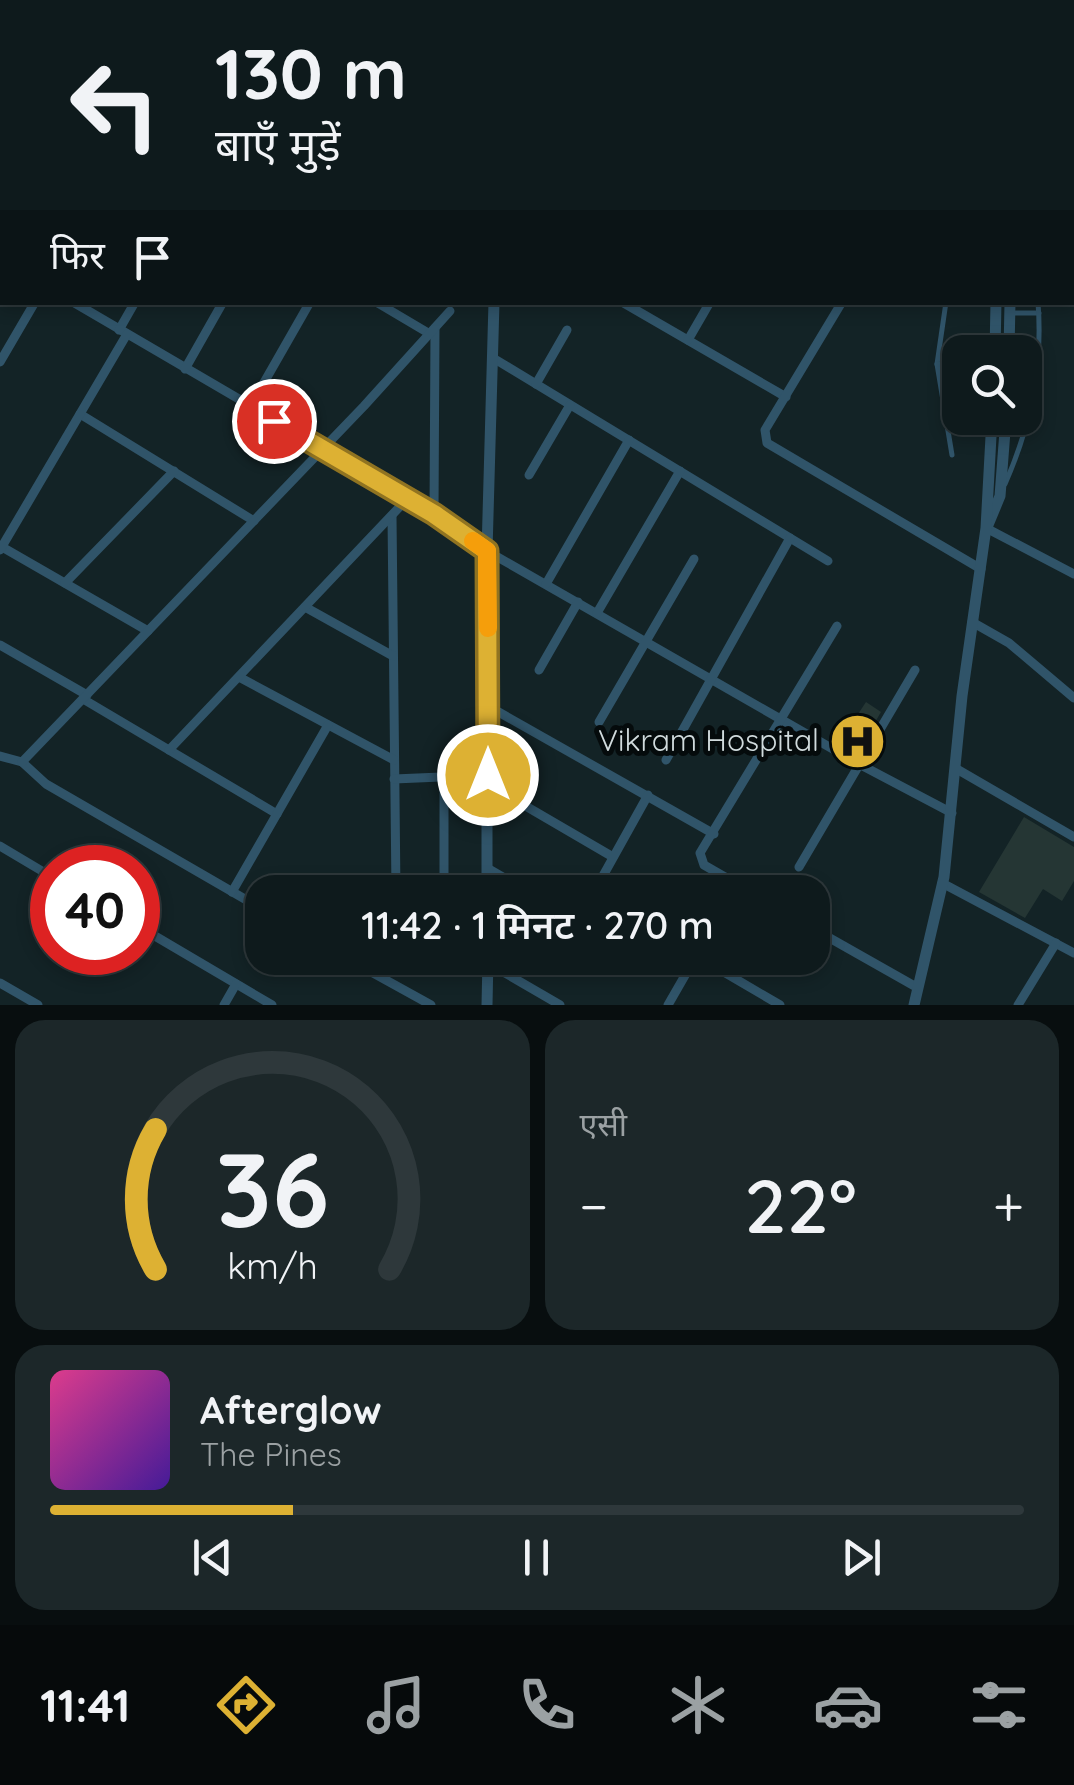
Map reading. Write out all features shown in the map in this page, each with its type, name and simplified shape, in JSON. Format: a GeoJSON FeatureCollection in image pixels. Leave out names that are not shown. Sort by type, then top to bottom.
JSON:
{"type":"FeatureCollection","features":[{"type":"Feature","properties":{"kind":"street"},"geometry":{"type":"LineString","coordinates":[[0,362],[3,350],[33,305]]}},
{"type":"Feature","properties":{"kind":"street"},"geometry":{"type":"LineString","coordinates":[[78,305],[408,498],[487,551],[952,813]]}},
{"type":"Feature","properties":{"kind":"street"},"geometry":{"type":"LineString","coordinates":[[134,305],[80,414],[1,548],[148,632]]}},
{"type":"Feature","properties":{"kind":"street"},"geometry":{"type":"LineString","coordinates":[[185,368],[221,305]]}},
{"type":"Feature","properties":{"kind":"street"},"geometry":{"type":"LineString","coordinates":[[250,407],[308,305]]}},
{"type":"Feature","properties":{"kind":"street"},"geometry":{"type":"LineString","coordinates":[[382,305],[432,331]]}},
{"type":"Feature","properties":{"kind":"street"},"geometry":{"type":"LineString","coordinates":[[486,875],[487,551],[494,305]]}},
{"type":"Feature","properties":{"kind":"street"},"geometry":{"type":"LineString","coordinates":[[627,305],[786,397]]}},
{"type":"Feature","properties":{"kind":"street"},"geometry":{"type":"LineString","coordinates":[[688,340],[708,305]]}},
{"type":"Feature","properties":{"kind":"street"},"geometry":{"type":"LineString","coordinates":[[840,305],[764,437],[772,448],[980,569]]}},
{"type":"Feature","properties":{"kind":"street"},"geometry":{"type":"LineString","coordinates":[[995,335],[996,305]]}},
{"type":"Feature","properties":{"kind":"street"},"geometry":{"type":"LineString","coordinates":[[1009,335],[1010,308]]}},
{"type":"Feature","properties":{"kind":"street"},"geometry":{"type":"LineString","coordinates":[[22,762],[450,311]]}},
{"type":"Feature","properties":{"kind":"street"},"geometry":{"type":"LineString","coordinates":[[536,384],[566,330]]}},
{"type":"Feature","properties":{"kind":"street"},"geometry":{"type":"LineString","coordinates":[[432,331],[434,514]]}},
{"type":"Feature","properties":{"kind":"street"},"geometry":{"type":"LineString","coordinates":[[493,358],[828,561]]}},
{"type":"Feature","properties":{"kind":"street"},"geometry":{"type":"LineString","coordinates":[[529,475],[570,405]]}},
{"type":"Feature","properties":{"kind":"street"},"geometry":{"type":"LineString","coordinates":[[80,414],[254,520]]}},
{"type":"Feature","properties":{"kind":"street"},"geometry":{"type":"LineString","coordinates":[[914,1005],[942,883],[952,813],[986,528],[991,435]]}},
{"type":"Feature","properties":{"kind":"street"},"geometry":{"type":"LineString","coordinates":[[986,528],[1000,496],[1005,435]]}},
{"type":"Feature","properties":{"kind":"street"},"geometry":{"type":"LineString","coordinates":[[546,584],[628,440]]}},
{"type":"Feature","properties":{"kind":"street"},"geometry":{"type":"LineString","coordinates":[[65,584],[174,471]]}},
{"type":"Feature","properties":{"kind":"street"},"geometry":{"type":"LineString","coordinates":[[597,614],[680,471]]}},
{"type":"Feature","properties":{"kind":"street"},"geometry":{"type":"LineString","coordinates":[[169,750],[408,498]]}},
{"type":"Feature","properties":{"kind":"street"},"geometry":{"type":"LineString","coordinates":[[392,516],[396,875]]}},
{"type":"Feature","properties":{"kind":"street"},"geometry":{"type":"LineString","coordinates":[[986,528],[1074,574]]}},
{"type":"Feature","properties":{"kind":"street"},"geometry":{"type":"LineString","coordinates":[[666,760],[790,538]]}},
{"type":"Feature","properties":{"kind":"street"},"geometry":{"type":"LineString","coordinates":[[599,722],[694,559]]}},
{"type":"Feature","properties":{"kind":"street"},"geometry":{"type":"LineString","coordinates":[[538,670],[578,602]]}},
{"type":"Feature","properties":{"kind":"street"},"geometry":{"type":"LineString","coordinates":[[305,607],[393,656]]}},
{"type":"Feature","properties":{"kind":"street"},"geometry":{"type":"LineString","coordinates":[[972,622],[1010,644],[1074,698]]}},
{"type":"Feature","properties":{"kind":"street"},"geometry":{"type":"LineString","coordinates":[[723,875],[699,860],[837,626]]}},
{"type":"Feature","properties":{"kind":"street"},"geometry":{"type":"LineString","coordinates":[[0,645],[277,814]]}},
{"type":"Feature","properties":{"kind":"street"},"geometry":{"type":"LineString","coordinates":[[799,867],[915,670]]}},
{"type":"Feature","properties":{"kind":"street"},"geometry":{"type":"LineString","coordinates":[[239,676],[394,760]]}},
{"type":"Feature","properties":{"kind":"street"},"geometry":{"type":"LineString","coordinates":[[488,706],[714,834]]}},
{"type":"Feature","properties":{"kind":"street"},"geometry":{"type":"LineString","coordinates":[[232,892],[328,724]]}},
{"type":"Feature","properties":{"kind":"street"},"geometry":{"type":"LineString","coordinates":[[0,756],[22,762],[46,784],[245,899]]}},
{"type":"Feature","properties":{"kind":"street"},"geometry":{"type":"LineString","coordinates":[[955,768],[1074,837]]}},
{"type":"Feature","properties":{"kind":"street"},"geometry":{"type":"LineString","coordinates":[[444,778],[444,875]]}},
{"type":"Feature","properties":{"kind":"street"},"geometry":{"type":"LineString","coordinates":[[394,779],[488,779],[613,857]]}},
{"type":"Feature","properties":{"kind":"street"},"geometry":{"type":"LineString","coordinates":[[603,875],[648,795]]}},
{"type":"Feature","properties":{"kind":"street"},"geometry":{"type":"LineString","coordinates":[[0,846],[30,864]]}},
{"type":"Feature","properties":{"kind":"street"},"geometry":{"type":"LineString","coordinates":[[486,868],[499,875]]}},
{"type":"Feature","properties":{"kind":"street"},"geometry":{"type":"LineString","coordinates":[[942,883],[1074,953]]}},
{"type":"Feature","properties":{"kind":"street"},"geometry":{"type":"LineString","coordinates":[[830,938],[918,988]]}},
{"type":"Feature","properties":{"kind":"street"},"geometry":{"type":"LineString","coordinates":[[160,939],[272,1005]]}},
{"type":"Feature","properties":{"kind":"street"},"geometry":{"type":"LineString","coordinates":[[1018,1005],[1056,943]]}},
{"type":"Feature","properties":{"kind":"street"},"geometry":{"type":"LineString","coordinates":[[377,975],[431,1005]]}},
{"type":"Feature","properties":{"kind":"street"},"geometry":{"type":"LineString","coordinates":[[487,1005],[488,975]]}},
{"type":"Feature","properties":{"kind":"street"},"geometry":{"type":"LineString","coordinates":[[512,975],[560,1005]]}},
{"type":"Feature","properties":{"kind":"street"},"geometry":{"type":"LineString","coordinates":[[668,1005],[687,975]]}},
{"type":"Feature","properties":{"kind":"street"},"geometry":{"type":"LineString","coordinates":[[728,975],[780,1005]]}},
{"type":"Feature","properties":{"kind":"street"},"geometry":{"type":"LineString","coordinates":[[0,983],[38,1005]]}},
{"type":"Feature","properties":{"kind":"street"},"geometry":{"type":"LineString","coordinates":[[224,1005],[236,984]]}},
{"type":"Feature","properties":{"kind":"lane"},"geometry":{"type":"LineString","coordinates":[[946,305],[937,364],[952,454]]}},
{"type":"Feature","properties":{"kind":"lane"},"geometry":{"type":"LineString","coordinates":[[1000,496],[1038,382],[1038,305]]}},
{"type":"Feature","properties":{"kind":"lane"},"geometry":{"type":"LineString","coordinates":[[1010,308],[1039,313]]}},
{"type":"Feature","properties":{"kind":"lane"},"geometry":{"type":"LineString","coordinates":[[937,364],[942,364]]}},
{"type":"Feature","properties":{"kind":"building"},"geometry":{"type":"Polygon","coordinates":[[[866,702],[881,712],[857,753],[839,743],[866,702]]]}},
{"type":"Feature","properties":{"kind":"building"},"geometry":{"type":"Polygon","coordinates":[[[1024,817],[1074,847],[1074,881],[1062,901],[1043,889],[1025,918],[979,892],[1024,817]]]}},
{"type":"Feature","properties":{"kind":"slow traffic"},"geometry":{"type":"LineString","coordinates":[[473,541],[487,551],[488,628]]}},
{"type":"Feature","properties":{"kind":"place","name":"Vikram Hospital"},"geometry":{"type":"Point","coordinates":[858,741]}},
{"type":"Feature","properties":{"kind":"route"},"geometry":{"type":"LineString","coordinates":[[274,421],[434,514],[487,551],[488,775]]}}]}
